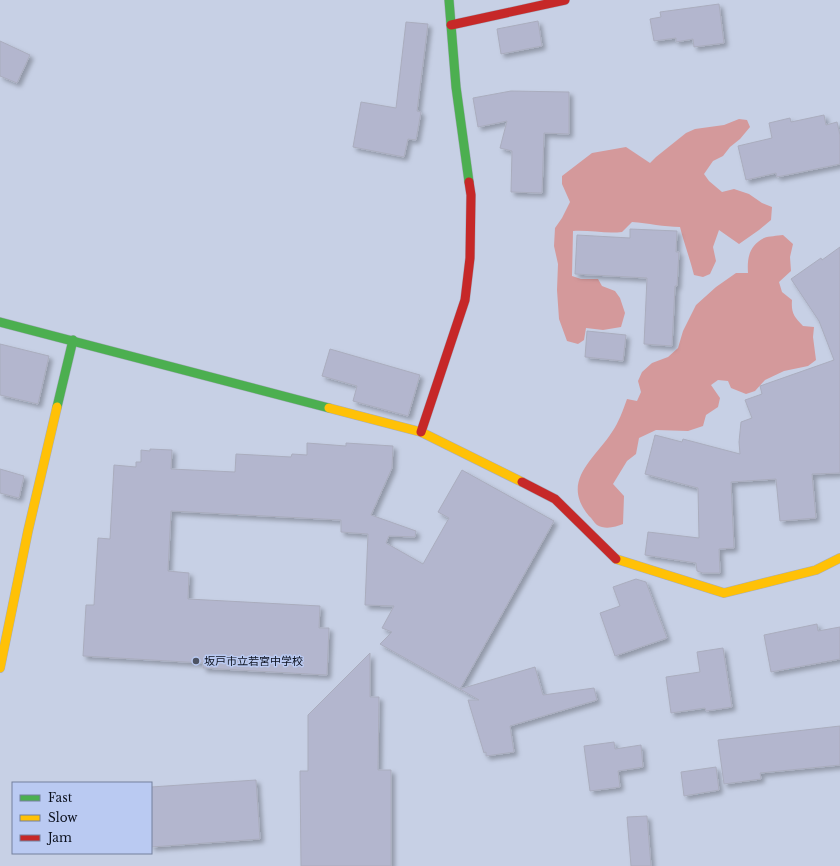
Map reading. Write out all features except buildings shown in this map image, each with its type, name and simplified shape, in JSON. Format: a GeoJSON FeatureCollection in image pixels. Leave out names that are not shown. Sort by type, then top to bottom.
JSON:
{"type":"FeatureCollection","features":[{"type":"Feature","properties":{"kind":"street"},"geometry":{"type":"LineString","coordinates":[[421,432],[465,300],[470,258],[471,195],[456,87],[449,0]]}},
{"type":"Feature","properties":{"kind":"street"},"geometry":{"type":"LineString","coordinates":[[451,24],[565,0]]}},
{"type":"Feature","properties":{"kind":"street"},"geometry":{"type":"LineString","coordinates":[[0,322],[421,432],[555,499],[615,559],[724,593],[816,570],[840,558]]}},
{"type":"Feature","properties":{"kind":"street"},"geometry":{"type":"LineString","coordinates":[[0,668],[28,531],[73,340]]}},
{"type":"Feature","properties":{"kind":"shaded area"},"geometry":{"type":"Polygon","coordinates":[[[739,119],[747,120],[750,127],[723,156],[713,161],[704,174],[709,181],[722,192],[734,189],[749,194],[762,203],[772,207],[771,220],[739,244],[719,230],[713,247],[716,261],[710,274],[703,277],[694,275],[680,227],[632,222],[622,232],[610,233],[573,231],[572,276],[581,279],[598,279],[602,286],[615,291],[620,298],[625,313],[621,327],[603,330],[586,328],[584,340],[578,344],[567,341],[559,319],[557,290],[558,264],[554,246],[555,228],[570,202],[562,184],[562,176],[592,153],[626,147],[650,163],[686,133],[695,129],[724,125],[739,119]]]}},
{"type":"Feature","properties":{"kind":"shaded area"},"geometry":{"type":"Polygon","coordinates":[[[783,235],[793,244],[790,257],[791,271],[779,282],[782,292],[792,300],[793,312],[797,320],[803,326],[814,327],[813,337],[816,360],[808,366],[784,371],[765,380],[755,391],[746,394],[731,388],[728,381],[718,380],[711,385],[720,398],[718,407],[706,415],[703,426],[688,431],[656,430],[639,438],[636,454],[627,461],[613,484],[624,496],[623,524],[607,528],[600,527],[589,516],[581,503],[578,492],[579,481],[583,471],[614,428],[621,416],[627,399],[637,401],[641,392],[638,381],[642,372],[652,363],[668,357],[678,348],[683,331],[696,305],[716,287],[736,273],[748,273],[750,253],[759,241],[771,236],[783,235]]]}},
{"type":"Feature","properties":{"kind":"traffic: fast"},"geometry":{"type":"LineString","coordinates":[[449,0],[456,87],[469,182]]}},
{"type":"Feature","properties":{"kind":"traffic: fast"},"geometry":{"type":"LineString","coordinates":[[0,322],[329,408]]}},
{"type":"Feature","properties":{"kind":"traffic: fast"},"geometry":{"type":"LineString","coordinates":[[57,407],[73,340]]}},
{"type":"Feature","properties":{"kind":"traffic: slow"},"geometry":{"type":"LineString","coordinates":[[0,668],[28,531],[57,407]]}},
{"type":"Feature","properties":{"kind":"traffic: slow"},"geometry":{"type":"LineString","coordinates":[[329,408],[421,432],[522,482]]}},
{"type":"Feature","properties":{"kind":"traffic: slow"},"geometry":{"type":"LineString","coordinates":[[616,559],[724,593],[816,570],[840,558]]}},
{"type":"Feature","properties":{"kind":"traffic: jam"},"geometry":{"type":"LineString","coordinates":[[451,25],[565,0]]}},
{"type":"Feature","properties":{"kind":"traffic: jam"},"geometry":{"type":"LineString","coordinates":[[421,432],[465,300],[470,258],[471,195],[469,182]]}},
{"type":"Feature","properties":{"kind":"traffic: jam"},"geometry":{"type":"LineString","coordinates":[[522,482],[555,499],[616,559]]}},
{"type":"Feature","properties":{"kind":"place","name":"坂戸市立若宮中学校"},"geometry":{"type":"Point","coordinates":[196,661]}}]}
